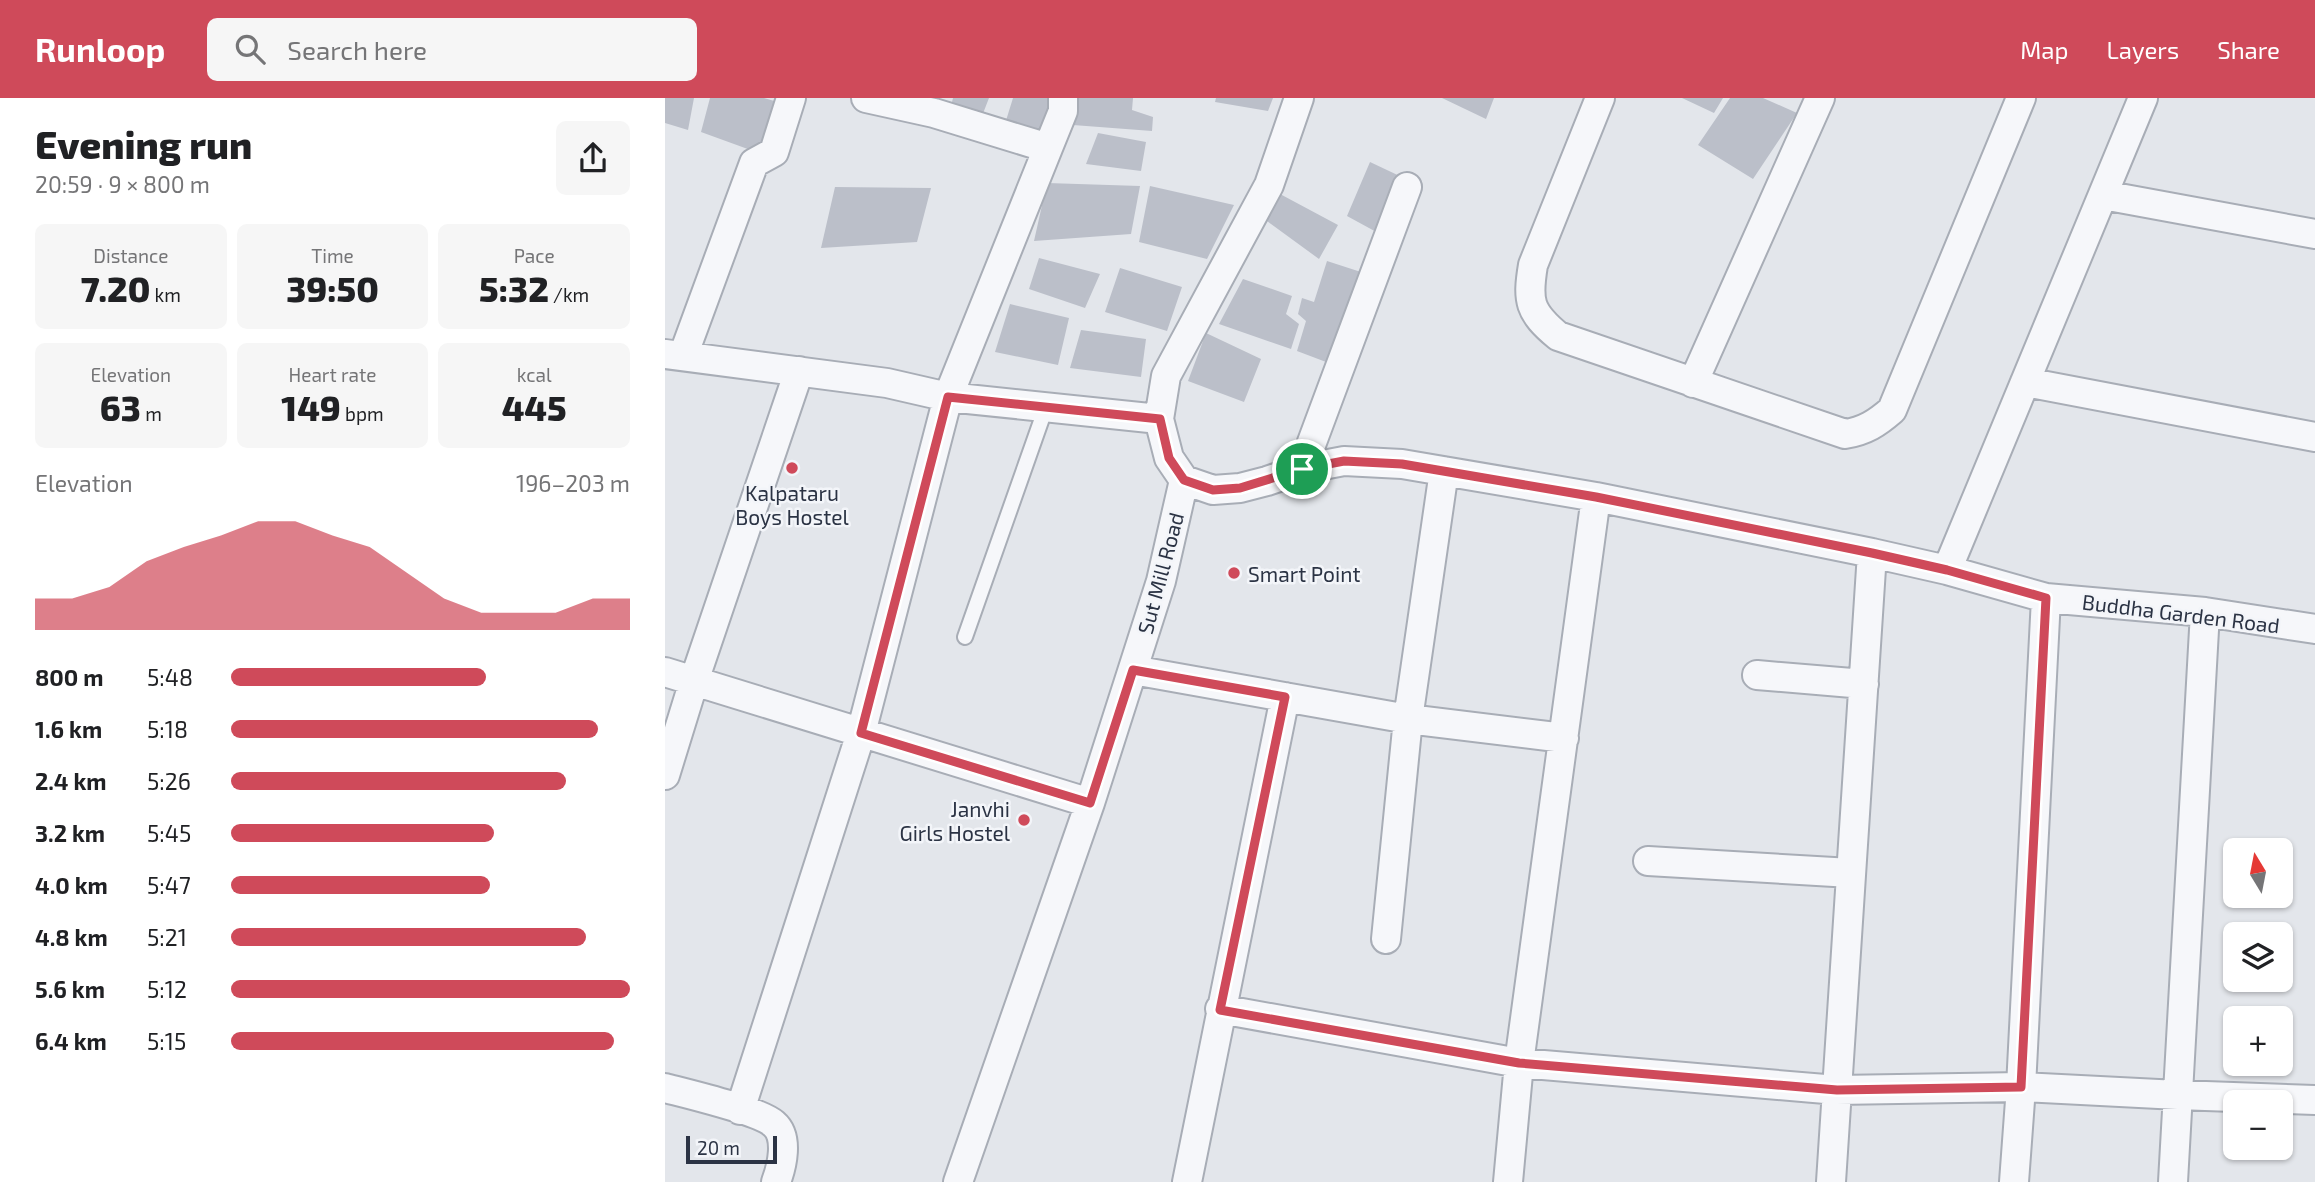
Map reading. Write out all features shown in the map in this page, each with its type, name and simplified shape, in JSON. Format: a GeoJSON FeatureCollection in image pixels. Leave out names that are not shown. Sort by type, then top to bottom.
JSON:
{"type":"FeatureCollection","features":[{"type":"Feature","properties":{"kind":"street"},"geometry":{"type":"LineString","coordinates":[[791,98],[774,152],[754,163],[674,355],[887,383],[948,397],[1160,419]]}},
{"type":"Feature","properties":{"kind":"street"},"geometry":{"type":"LineString","coordinates":[[866,98],[934,113],[1048,148]]}},
{"type":"Feature","properties":{"kind":"street"},"geometry":{"type":"LineString","coordinates":[[740,1110],[861,733],[948,397],[1063,111],[1063,98]]}},
{"type":"Feature","properties":{"kind":"street"},"geometry":{"type":"LineString","coordinates":[[1184,480],[1169,458],[1160,419],[1166,376],[1269,185],[1299,98]]}},
{"type":"Feature","properties":{"kind":"street"},"geometry":{"type":"LineString","coordinates":[[1600,98],[1533,265],[1529,289],[1532,306],[1540,322],[1558,336],[1845,434],[1858,432],[1875,424],[1892,410],[2021,98]]}},
{"type":"Feature","properties":{"kind":"street"},"geometry":{"type":"LineString","coordinates":[[1693,383],[1820,98]]}},
{"type":"Feature","properties":{"kind":"street"},"geometry":{"type":"LineString","coordinates":[[1947,570],[2143,98]]}},
{"type":"Feature","properties":{"kind":"street"},"geometry":{"type":"LineString","coordinates":[[1302,469],[1406,187]]}},
{"type":"Feature","properties":{"kind":"street"},"geometry":{"type":"LineString","coordinates":[[2103,195],[2315,234]]}},
{"type":"Feature","properties":{"kind":"street"},"geometry":{"type":"LineString","coordinates":[[665,775],[799,371]]}},
{"type":"Feature","properties":{"kind":"street"},"geometry":{"type":"LineString","coordinates":[[2025,382],[2315,437]]}},
{"type":"Feature","properties":{"kind":"street","name":"Buddha Garden Road"},"geometry":{"type":"LineString","coordinates":[[1184,480],[1213,490],[1240,488],[1302,469],[1344,461],[1402,464],[1596,497],[1872,553],[1947,570],[2046,598],[2205,612],[2315,629]]}},
{"type":"Feature","properties":{"kind":"street"},"geometry":{"type":"LineString","coordinates":[[1386,939],[1408,719],[1444,471]]}},
{"type":"Feature","properties":{"kind":"street","name":"Sut Mill Road"},"geometry":{"type":"LineString","coordinates":[[958,1182],[1090,803],[1133,670],[1161,581],[1184,480]]}},
{"type":"Feature","properties":{"kind":"street"},"geometry":{"type":"LineString","coordinates":[[1508,1182],[1519,1063],[1596,497]]}},
{"type":"Feature","properties":{"kind":"street"},"geometry":{"type":"LineString","coordinates":[[1831,1182],[1872,553]]}},
{"type":"Feature","properties":{"kind":"street"},"geometry":{"type":"LineString","coordinates":[[2014,1182],[2046,598]]}},
{"type":"Feature","properties":{"kind":"street"},"geometry":{"type":"LineString","coordinates":[[2173,1182],[2205,612]]}},
{"type":"Feature","properties":{"kind":"street"},"geometry":{"type":"LineString","coordinates":[[1133,670],[1408,719],[1564,738]]}},
{"type":"Feature","properties":{"kind":"street"},"geometry":{"type":"LineString","coordinates":[[665,672],[1090,803]]}},
{"type":"Feature","properties":{"kind":"street"},"geometry":{"type":"LineString","coordinates":[[1757,675],[1864,684]]}},
{"type":"Feature","properties":{"kind":"street"},"geometry":{"type":"LineString","coordinates":[[1187,1182],[1285,697]]}},
{"type":"Feature","properties":{"kind":"street"},"geometry":{"type":"LineString","coordinates":[[1648,861],[1851,873]]}},
{"type":"Feature","properties":{"kind":"street"},"geometry":{"type":"LineString","coordinates":[[1220,1010],[1519,1063],[1837,1090],[2021,1087],[2315,1100]]}},
{"type":"Feature","properties":{"kind":"street"},"geometry":{"type":"LineString","coordinates":[[665,1088],[759,1115],[775,1125],[781,1135],[782,1152],[776,1182]]}},
{"type":"Feature","properties":{"kind":"lane"},"geometry":{"type":"LineString","coordinates":[[965,637],[1046,407]]}},
{"type":"Feature","properties":{"kind":"building"},"geometry":{"type":"Polygon","coordinates":[[[665,98],[694,98],[688,130],[665,123],[665,98]]]}},
{"type":"Feature","properties":{"kind":"building"},"geometry":{"type":"Polygon","coordinates":[[[710,98],[764,98],[781,103],[756,152],[701,132],[710,98]]]}},
{"type":"Feature","properties":{"kind":"building"},"geometry":{"type":"Polygon","coordinates":[[[953,98],[989,98],[982,116],[951,106],[953,98]]]}},
{"type":"Feature","properties":{"kind":"building"},"geometry":{"type":"Polygon","coordinates":[[[1013,98],[1050,98],[1040,137],[1004,127],[1013,98]]]}},
{"type":"Feature","properties":{"kind":"building"},"geometry":{"type":"Polygon","coordinates":[[[1079,98],[1133,98],[1132,110],[1153,117],[1152,131],[1073,125],[1079,98]]]}},
{"type":"Feature","properties":{"kind":"building"},"geometry":{"type":"Polygon","coordinates":[[[1216,98],[1273,98],[1268,111],[1215,102],[1216,98]]]}},
{"type":"Feature","properties":{"kind":"building"},"geometry":{"type":"Polygon","coordinates":[[[1442,98],[1494,98],[1486,119],[1442,98]]]}},
{"type":"Feature","properties":{"kind":"building"},"geometry":{"type":"Polygon","coordinates":[[[1682,98],[1723,98],[1714,113],[1682,98]]]}},
{"type":"Feature","properties":{"kind":"building"},"geometry":{"type":"Polygon","coordinates":[[[1730,98],[1763,98],[1797,113],[1753,179],[1698,145],[1730,98]]]}},
{"type":"Feature","properties":{"kind":"building"},"geometry":{"type":"Polygon","coordinates":[[[1098,133],[1146,142],[1141,171],[1086,164],[1098,133]]]}},
{"type":"Feature","properties":{"kind":"building"},"geometry":{"type":"Polygon","coordinates":[[[1370,162],[1406,179],[1380,234],[1347,216],[1370,162]]]}},
{"type":"Feature","properties":{"kind":"building"},"geometry":{"type":"Polygon","coordinates":[[[1047,183],[1140,186],[1131,234],[1034,241],[1047,183]]]}},
{"type":"Feature","properties":{"kind":"building"},"geometry":{"type":"Polygon","coordinates":[[[1150,186],[1234,205],[1207,259],[1139,242],[1150,186]]]}},
{"type":"Feature","properties":{"kind":"building"},"geometry":{"type":"Polygon","coordinates":[[[835,187],[931,188],[917,242],[821,248],[835,187]]]}},
{"type":"Feature","properties":{"kind":"building"},"geometry":{"type":"Polygon","coordinates":[[[1280,194],[1338,225],[1319,259],[1267,221],[1280,194]]]}},
{"type":"Feature","properties":{"kind":"building"},"geometry":{"type":"Polygon","coordinates":[[[1039,258],[1100,274],[1085,308],[1029,289],[1039,258]]]}},
{"type":"Feature","properties":{"kind":"building"},"geometry":{"type":"Polygon","coordinates":[[[1327,261],[1364,273],[1334,365],[1297,351],[1306,321],[1298,314],[1302,298],[1314,302],[1327,261]]]}},
{"type":"Feature","properties":{"kind":"building"},"geometry":{"type":"Polygon","coordinates":[[[1120,268],[1182,287],[1167,331],[1105,312],[1120,268]]]}},
{"type":"Feature","properties":{"kind":"building"},"geometry":{"type":"Polygon","coordinates":[[[1243,279],[1292,296],[1286,314],[1299,324],[1291,349],[1219,324],[1243,279]]]}},
{"type":"Feature","properties":{"kind":"building"},"geometry":{"type":"Polygon","coordinates":[[[1010,304],[1069,318],[1058,365],[995,352],[1010,304]]]}},
{"type":"Feature","properties":{"kind":"building"},"geometry":{"type":"Polygon","coordinates":[[[1081,330],[1146,339],[1141,377],[1070,368],[1081,330]]]}},
{"type":"Feature","properties":{"kind":"building"},"geometry":{"type":"Polygon","coordinates":[[[1206,333],[1261,359],[1244,402],[1188,381],[1206,333]]]}},
{"type":"Feature","properties":{"kind":"place","name":"Kalpataru Boys Hostel"},"geometry":{"type":"Point","coordinates":[792,468]}},
{"type":"Feature","properties":{"kind":"place","name":"Smart Point"},"geometry":{"type":"Point","coordinates":[1234,573]}},
{"type":"Feature","properties":{"kind":"place","name":"Janvhi Girls Hostel"},"geometry":{"type":"Point","coordinates":[1024,820]}},
{"type":"Feature","properties":{"kind":"route"},"geometry":{"type":"LineString","coordinates":[[948,397],[1160,419],[1169,458],[1184,480],[1213,490],[1240,488],[1302,469],[1344,461],[1402,464],[1596,497],[1872,553],[1947,570],[2046,598],[2021,1087],[1837,1090],[1519,1063],[1220,1010],[1285,697],[1133,670],[1090,803],[861,733],[948,397]]}}]}
